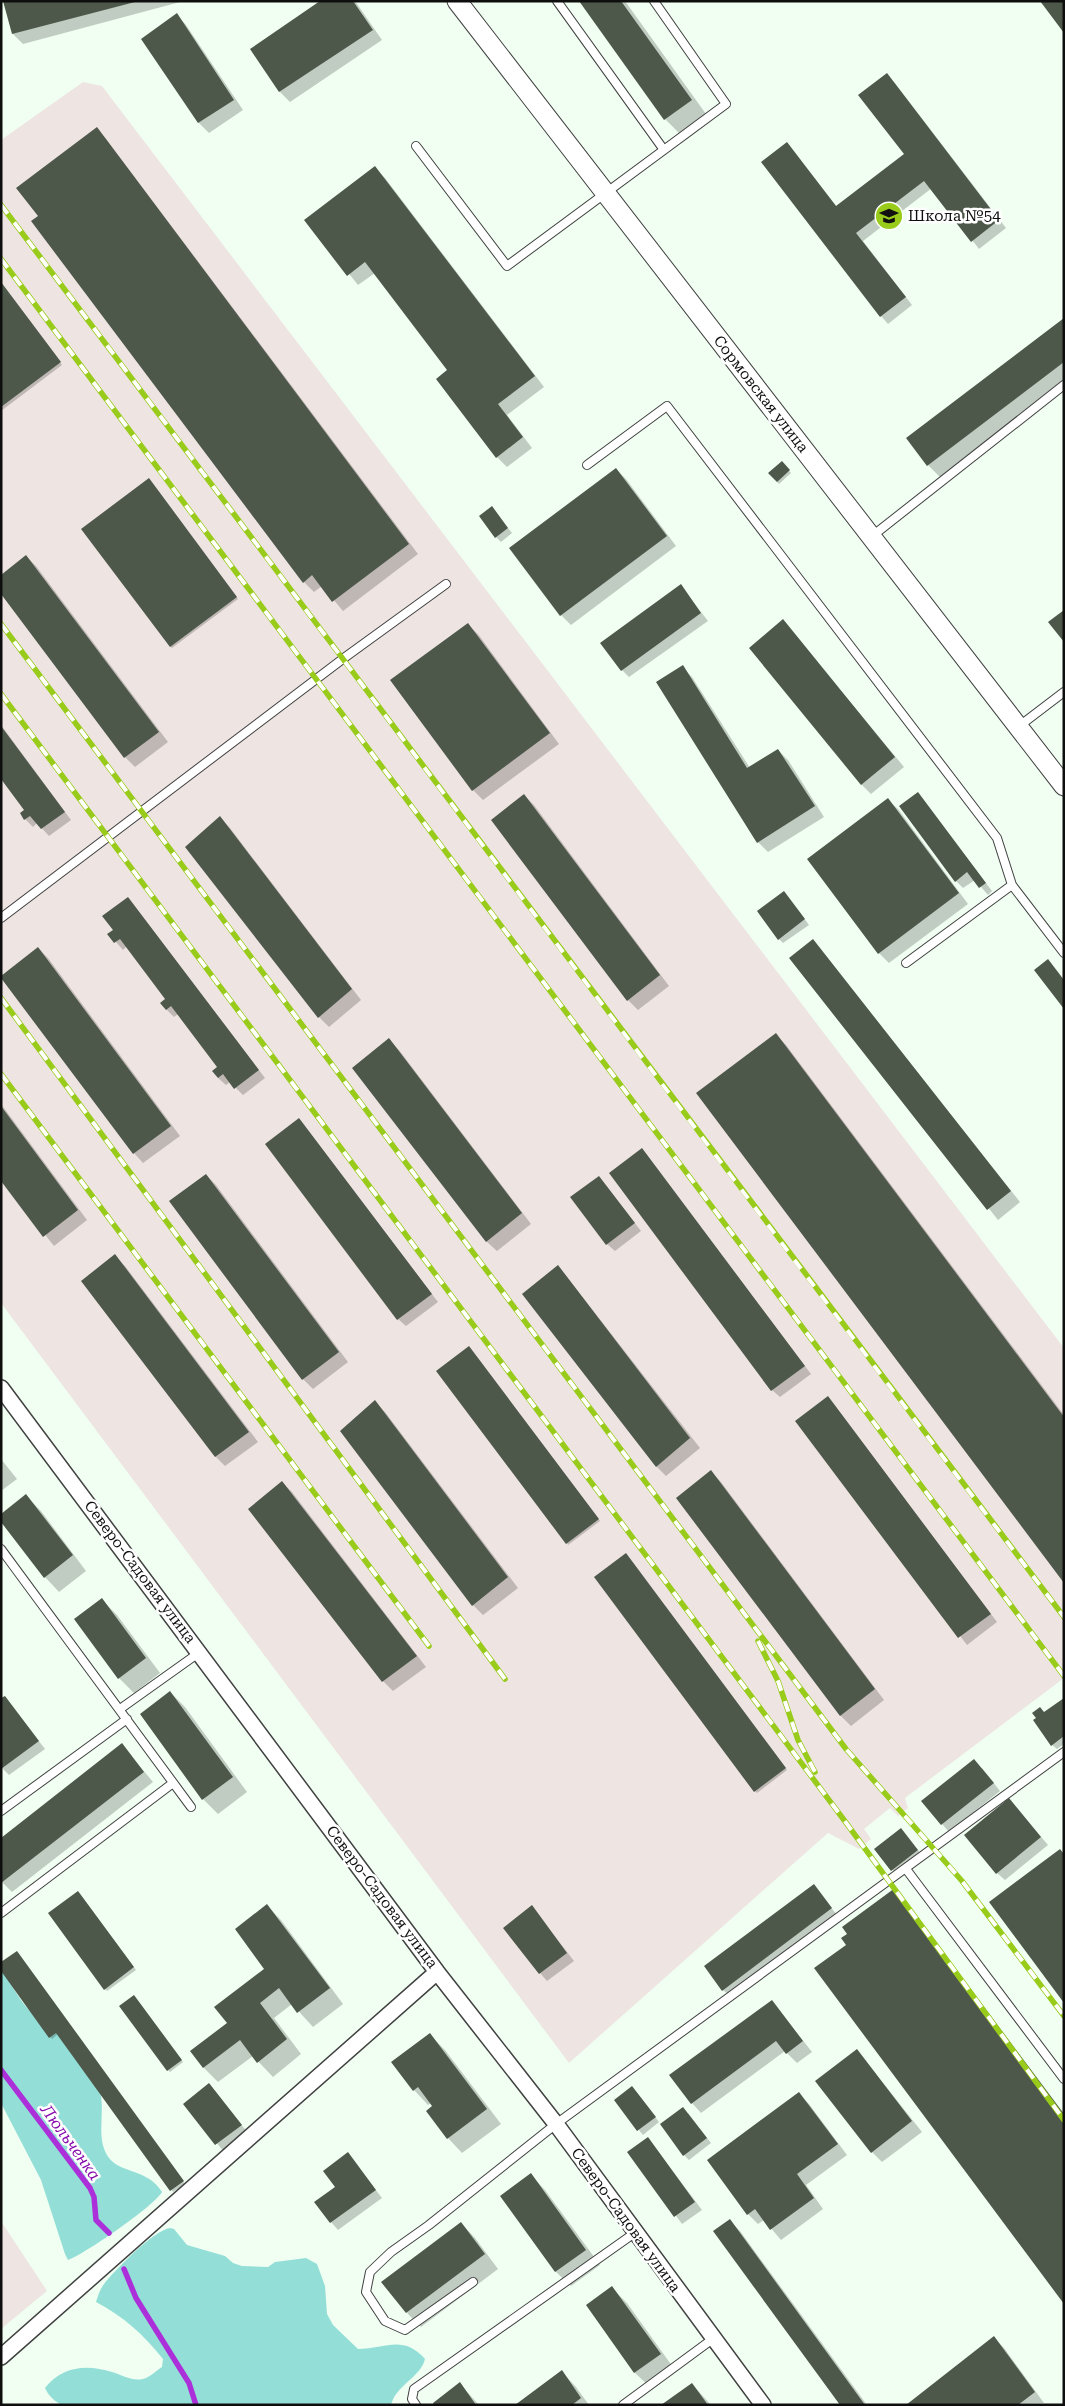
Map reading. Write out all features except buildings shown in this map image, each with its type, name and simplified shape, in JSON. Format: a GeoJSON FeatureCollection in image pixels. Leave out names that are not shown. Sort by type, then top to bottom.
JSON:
{"type":"FeatureCollection","features":[{"type":"Feature","properties":{"kind":"street","name":"Сормовская улица"},"geometry":{"type":"LineString","coordinates":[[458,1],[1064,786]]}},
{"type":"Feature","properties":{"kind":"street","name":"Северо-Садовая улица"},"geometry":{"type":"LineString","coordinates":[[1,1388],[200,1652],[437,1972],[556,2124],[763,2405]]}},
{"type":"Feature","properties":{"kind":"street"},"geometry":{"type":"LineString","coordinates":[[1,2357],[437,1972]]}},
{"type":"Feature","properties":{"kind":"lane"},"geometry":{"type":"LineString","coordinates":[[557,1],[664,150]]}},
{"type":"Feature","properties":{"kind":"lane"},"geometry":{"type":"LineString","coordinates":[[416,146],[507,266],[726,104],[654,1]]}},
{"type":"Feature","properties":{"kind":"lane"},"geometry":{"type":"LineString","coordinates":[[871,537],[1064,385]]}},
{"type":"Feature","properties":{"kind":"lane"},"geometry":{"type":"LineString","coordinates":[[587,465],[666,406],[997,838],[1012,885],[1064,953]]}},
{"type":"Feature","properties":{"kind":"lane"},"geometry":{"type":"LineString","coordinates":[[1,918],[344,658],[446,584]]}},
{"type":"Feature","properties":{"kind":"lane"},"geometry":{"type":"LineString","coordinates":[[1018,727],[1064,692]]}},
{"type":"Feature","properties":{"kind":"lane"},"geometry":{"type":"LineString","coordinates":[[906,963],[1012,885]]}},
{"type":"Feature","properties":{"kind":"lane"},"geometry":{"type":"LineString","coordinates":[[1,1549],[192,1808]]}},
{"type":"Feature","properties":{"kind":"lane"},"geometry":{"type":"LineString","coordinates":[[120,1709],[200,1652]]}},
{"type":"Feature","properties":{"kind":"lane"},"geometry":{"type":"LineString","coordinates":[[1,1811],[127,1719]]}},
{"type":"Feature","properties":{"kind":"lane"},"geometry":{"type":"LineString","coordinates":[[473,2282],[405,2330],[386,2321],[366,2292],[370,2272],[391,2252],[429,2225],[556,2124],[1064,1752]]}},
{"type":"Feature","properties":{"kind":"lane"},"geometry":{"type":"LineString","coordinates":[[1,1912],[173,1782]]}},
{"type":"Feature","properties":{"kind":"lane"},"geometry":{"type":"LineString","coordinates":[[906,1869],[1064,2079]]}},
{"type":"Feature","properties":{"kind":"lane"},"geometry":{"type":"LineString","coordinates":[[416,2405],[412,2399],[414,2389],[636,2232]]}},
{"type":"Feature","properties":{"kind":"lane"},"geometry":{"type":"LineString","coordinates":[[623,2405],[714,2338]]}},
{"type":"Feature","properties":{"kind":"shaded area"},"geometry":{"type":"Polygon","coordinates":[[[83,82],[102,86],[1064,1348],[1064,1678],[905,1798],[908,1808],[898,1816],[890,1808],[864,1829],[871,1839],[859,1849],[828,1833],[569,2063],[1,1303],[1,140],[83,82]]]}},
{"type":"Feature","properties":{"kind":"shaded area"},"geometry":{"type":"Polygon","coordinates":[[[1,1968],[26,2007],[55,2030],[97,2083],[102,2105],[102,2142],[109,2158],[114,2163],[149,2179],[162,2192],[146,2208],[118,2229],[89,2249],[68,2260],[41,2180],[1,2103],[1,1968]]]}},
{"type":"Feature","properties":{"kind":"shaded area"},"geometry":{"type":"Polygon","coordinates":[[[1,2221],[47,2291],[1,2329],[1,2221]]]}},
{"type":"Feature","properties":{"kind":"shaded area"},"geometry":{"type":"Polygon","coordinates":[[[170,2228],[174,2229],[187,2245],[225,2256],[233,2263],[242,2266],[268,2267],[275,2262],[306,2258],[317,2264],[325,2286],[327,2314],[333,2325],[358,2349],[401,2345],[417,2351],[425,2359],[423,2365],[398,2392],[391,2405],[62,2405],[57,2402],[45,2388],[59,2375],[67,2371],[84,2368],[103,2369],[137,2380],[148,2377],[162,2367],[163,2359],[141,2334],[115,2313],[96,2302],[103,2286],[125,2261],[154,2236],[170,2228]]]}},
{"type":"Feature","properties":{"kind":"waterway","name":"Люльченка"},"geometry":{"type":"LineString","coordinates":[[1,2070],[90,2188],[94,2197],[96,2220],[109,2233]]}},
{"type":"Feature","properties":{"kind":"waterway","name":"Люльченка"},"geometry":{"type":"LineString","coordinates":[[124,2269],[136,2298],[189,2383],[196,2405]]}},
{"type":"Feature","properties":{"kind":"railway"},"geometry":{"type":"LineString","coordinates":[[1,205],[1064,1617]]}},
{"type":"Feature","properties":{"kind":"railway"},"geometry":{"type":"LineString","coordinates":[[1,259],[1064,1676]]}},
{"type":"Feature","properties":{"kind":"railway"},"geometry":{"type":"LineString","coordinates":[[1,624],[846,1749],[962,1881],[1064,2016]]}},
{"type":"Feature","properties":{"kind":"railway"},"geometry":{"type":"LineString","coordinates":[[1,694],[844,1820],[1064,2120]]}},
{"type":"Feature","properties":{"kind":"railway"},"geometry":{"type":"LineString","coordinates":[[1,998],[505,1679]]}},
{"type":"Feature","properties":{"kind":"railway"},"geometry":{"type":"LineString","coordinates":[[1,1074],[429,1646]]}},
{"type":"Feature","properties":{"kind":"railway"},"geometry":{"type":"LineString","coordinates":[[758,1641],[778,1681],[798,1740],[815,1772]]}},
{"type":"Feature","properties":{"kind":"place","name":"Школа №54"},"geometry":{"type":"Point","coordinates":[889,216]}}]}
